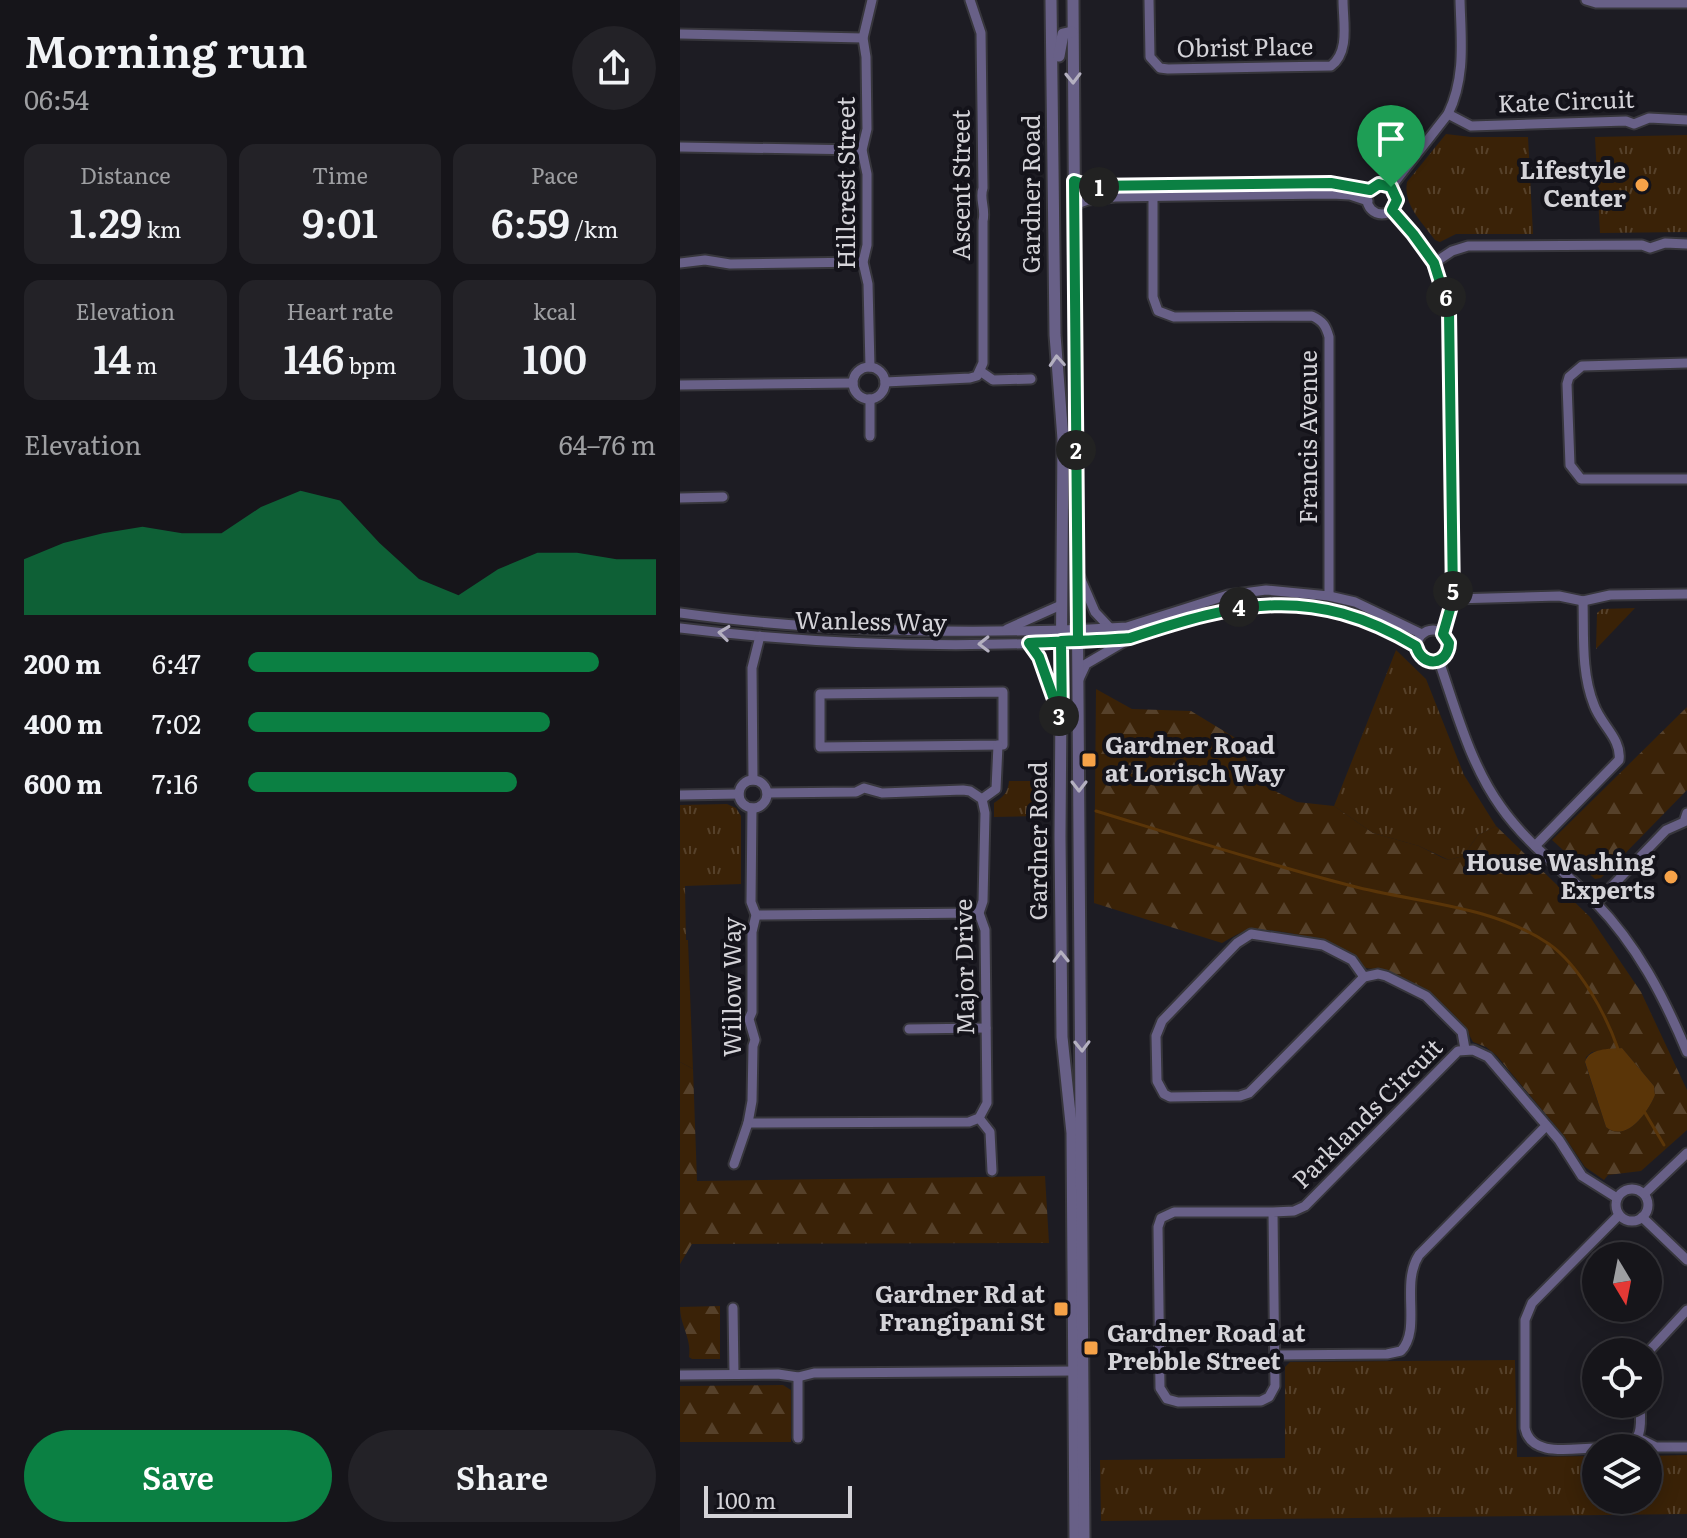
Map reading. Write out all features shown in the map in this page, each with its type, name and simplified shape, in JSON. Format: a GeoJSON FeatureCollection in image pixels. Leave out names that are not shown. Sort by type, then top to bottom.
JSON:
{"type":"FeatureCollection","features":[{"type":"Feature","properties":{"kind":"street","name":"Hillcrest Street"},"geometry":{"type":"LineString","coordinates":[[870,367],[868,284],[863,262],[867,245],[867,174],[862,150],[867,129],[863,38],[872,0]]}},
{"type":"Feature","properties":{"kind":"street","name":"Ascent Street"},"geometry":{"type":"LineString","coordinates":[[970,0],[981,33],[981,195],[986,211],[983,221],[983,363],[980,371]]}},
{"type":"Feature","properties":{"kind":"street","name":"Gardner Road"},"geometry":{"type":"LineString","coordinates":[[1051,0],[1055,335],[1064,495],[1061,605],[1062,1037],[1072,1133],[1075,1538]]}},
{"type":"Feature","properties":{"kind":"street","name":"Gardner Road"},"geometry":{"type":"LineString","coordinates":[[1073,0],[1084,1538]]}},
{"type":"Feature","properties":{"kind":"street","name":"Obrist Place"},"geometry":{"type":"LineString","coordinates":[[1149,0],[1150,57],[1160,68],[1168,69],[1331,66],[1342,56],[1344,47],[1343,0]]}},
{"type":"Feature","properties":{"kind":"street"},"geometry":{"type":"LineString","coordinates":[[1391,187],[1448,114],[1462,71],[1460,0]]}},
{"type":"Feature","properties":{"kind":"street"},"geometry":{"type":"LineString","coordinates":[[1586,0],[1596,3],[1687,3]]}},
{"type":"Feature","properties":{"kind":"street"},"geometry":{"type":"LineString","coordinates":[[1053,62],[1059,55],[1063,34],[1072,32]]}},
{"type":"Feature","properties":{"kind":"street"},"geometry":{"type":"LineString","coordinates":[[680,34],[863,38]]}},
{"type":"Feature","properties":{"kind":"street","name":"Kate Circuit"},"geometry":{"type":"LineString","coordinates":[[1448,114],[1471,126],[1626,121],[1634,124],[1649,118],[1687,120]]}},
{"type":"Feature","properties":{"kind":"street"},"geometry":{"type":"LineString","coordinates":[[680,147],[862,150]]}},
{"type":"Feature","properties":{"kind":"street"},"geometry":{"type":"LineString","coordinates":[[1074,181],[1088,186],[1116,187],[1331,183],[1370,190],[1379,184],[1391,187]]}},
{"type":"Feature","properties":{"kind":"street"},"geometry":{"type":"LineString","coordinates":[[1391,187],[1397,200],[1392,210]]}},
{"type":"Feature","properties":{"kind":"street"},"geometry":{"type":"LineString","coordinates":[[1368,201],[1370,190]]}},
{"type":"Feature","properties":{"kind":"street"},"geometry":{"type":"LineString","coordinates":[[1074,205],[1102,198],[1332,194],[1350,195],[1368,201],[1377,213],[1392,210]]}},
{"type":"Feature","properties":{"kind":"street","name":"Francis Avenue"},"geometry":{"type":"LineString","coordinates":[[1153,197],[1153,297],[1158,311],[1174,317],[1312,316],[1321,320],[1327,328],[1329,596]]}},
{"type":"Feature","properties":{"kind":"street"},"geometry":{"type":"LineString","coordinates":[[1392,210],[1434,263],[1449,311],[1453,599],[1443,634],[1449,649],[1439,661]]}},
{"type":"Feature","properties":{"kind":"street"},"geometry":{"type":"LineString","coordinates":[[1434,263],[1452,251],[1468,246],[1642,245],[1650,248],[1665,243],[1687,244]]}},
{"type":"Feature","properties":{"kind":"street"},"geometry":{"type":"LineString","coordinates":[[680,263],[705,260],[730,264],[863,262]]}},
{"type":"Feature","properties":{"kind":"street"},"geometry":{"type":"LineString","coordinates":[[1687,363],[1582,366],[1576,369],[1567,384],[1570,465],[1581,479],[1687,479]]}},
{"type":"Feature","properties":{"kind":"street"},"geometry":{"type":"LineString","coordinates":[[870,367],[880,371],[885,382],[881,393],[870,399],[857,394],[853,383],[856,372],[870,367]]}},
{"type":"Feature","properties":{"kind":"street"},"geometry":{"type":"LineString","coordinates":[[885,382],[970,378],[980,371],[993,380],[1031,379]]}},
{"type":"Feature","properties":{"kind":"street"},"geometry":{"type":"LineString","coordinates":[[680,385],[853,383]]}},
{"type":"Feature","properties":{"kind":"street"},"geometry":{"type":"LineString","coordinates":[[870,399],[870,436]]}},
{"type":"Feature","properties":{"kind":"street"},"geometry":{"type":"LineString","coordinates":[[680,498],[723,497]]}},
{"type":"Feature","properties":{"kind":"street","name":"Gardner Road"},"geometry":{"type":"LineString","coordinates":[[1077,571],[1095,612],[1110,628]]}},
{"type":"Feature","properties":{"kind":"street"},"geometry":{"type":"LineString","coordinates":[[1078,635],[1127,627],[1247,592],[1291,590],[1329,596],[1379,612],[1422,634]]}},
{"type":"Feature","properties":{"kind":"street"},"geometry":{"type":"LineString","coordinates":[[1453,599],[1559,596],[1583,601],[1610,595],[1687,594]]}},
{"type":"Feature","properties":{"kind":"street"},"geometry":{"type":"LineString","coordinates":[[1535,846],[1619,760],[1619,745],[1598,714],[1588,684],[1583,601]]}},
{"type":"Feature","properties":{"kind":"street"},"geometry":{"type":"LineString","coordinates":[[1079,679],[1086,664],[1130,638],[1195,616],[1240,607],[1296,604],[1363,619],[1416,646],[1424,660],[1439,661]]}},
{"type":"Feature","properties":{"kind":"street"},"geometry":{"type":"LineString","coordinates":[[1004,631],[1061,605]]}},
{"type":"Feature","properties":{"kind":"street","name":"Wanless Way"},"geometry":{"type":"LineString","coordinates":[[680,613],[763,624],[858,630],[1004,631],[1061,635]]}},
{"type":"Feature","properties":{"kind":"street"},"geometry":{"type":"LineString","coordinates":[[753,780],[752,668],[763,624]]}},
{"type":"Feature","properties":{"kind":"street","name":"Wanless Way"},"geometry":{"type":"LineString","coordinates":[[680,628],[856,645],[1029,643],[1061,635]]}},
{"type":"Feature","properties":{"kind":"street"},"geometry":{"type":"LineString","coordinates":[[1416,646],[1422,634],[1430,630],[1443,634]]}},
{"type":"Feature","properties":{"kind":"street"},"geometry":{"type":"LineString","coordinates":[[1061,635],[1130,638]]}},
{"type":"Feature","properties":{"kind":"street"},"geometry":{"type":"LineString","coordinates":[[1029,643],[1039,657],[1062,722]]}},
{"type":"Feature","properties":{"kind":"street"},"geometry":{"type":"LineString","coordinates":[[1439,661],[1479,769],[1498,803],[1535,846],[1596,903],[1625,936],[1668,1008],[1687,1052]]}},
{"type":"Feature","properties":{"kind":"street"},"geometry":{"type":"LineString","coordinates":[[1003,692],[1003,745],[998,745],[820,747],[820,694],[1003,692]]}},
{"type":"Feature","properties":{"kind":"street"},"geometry":{"type":"LineString","coordinates":[[767,793],[856,792],[864,788],[882,793],[963,790],[982,799],[996,789],[998,745]]}},
{"type":"Feature","properties":{"kind":"street"},"geometry":{"type":"LineString","coordinates":[[753,780],[764,785],[767,793],[763,804],[752,808],[744,805],[739,794],[741,785],[753,780]]}},
{"type":"Feature","properties":{"kind":"street"},"geometry":{"type":"LineString","coordinates":[[680,795],[739,794]]}},
{"type":"Feature","properties":{"kind":"street","name":"Major Drive"},"geometry":{"type":"LineString","coordinates":[[979,1118],[987,1103],[985,930],[979,913],[983,901],[985,813],[982,799]]}},
{"type":"Feature","properties":{"kind":"street","name":"Willow Way"},"geometry":{"type":"LineString","coordinates":[[734,1164],[752,1101],[755,1040],[749,1019],[752,1012],[752,932],[756,915],[751,902],[752,808]]}},
{"type":"Feature","properties":{"kind":"street"},"geometry":{"type":"LineString","coordinates":[[1596,903],[1666,830],[1686,820]]}},
{"type":"Feature","properties":{"kind":"street"},"geometry":{"type":"LineString","coordinates":[[756,915],[979,913]]}},
{"type":"Feature","properties":{"kind":"street"},"geometry":{"type":"LineString","coordinates":[[1364,977],[1352,960],[1323,945],[1259,934],[1245,936],[1162,1021],[1156,1036],[1159,1089],[1170,1097],[1240,1096],[1249,1093],[1364,977],[1378,974],[1426,996],[1462,1032],[1465,1049]]}},
{"type":"Feature","properties":{"kind":"street"},"geometry":{"type":"LineString","coordinates":[[909,1029],[986,1028]]}},
{"type":"Feature","properties":{"kind":"street","name":"Parklands Circuit"},"geometry":{"type":"LineString","coordinates":[[1273,1212],[1273,1391],[1265,1400],[1171,1401],[1160,1388],[1158,1227],[1161,1218],[1174,1212],[1273,1212],[1294,1211],[1305,1206],[1452,1055],[1465,1049],[1481,1052],[1488,1057],[1559,1140],[1582,1176],[1617,1198]]}},
{"type":"Feature","properties":{"kind":"street"},"geometry":{"type":"LineString","coordinates":[[748,1123],[969,1122],[979,1118],[990,1132],[992,1171]]}},
{"type":"Feature","properties":{"kind":"street"},"geometry":{"type":"LineString","coordinates":[[1275,1355],[1387,1354],[1401,1351],[1410,1335],[1409,1277],[1412,1266],[1546,1126]]}},
{"type":"Feature","properties":{"kind":"street"},"geometry":{"type":"LineString","coordinates":[[1644,1194],[1687,1153]]}},
{"type":"Feature","properties":{"kind":"street"},"geometry":{"type":"LineString","coordinates":[[1630,1189],[1644,1194],[1648,1204],[1642,1217],[1627,1221],[1619,1215],[1615,1207],[1617,1198],[1630,1189]]}},
{"type":"Feature","properties":{"kind":"street"},"geometry":{"type":"LineString","coordinates":[[1582,1448],[1548,1449],[1531,1442],[1525,1428],[1525,1320],[1532,1303],[1619,1215]]}},
{"type":"Feature","properties":{"kind":"street"},"geometry":{"type":"LineString","coordinates":[[1642,1217],[1687,1260]]}},
{"type":"Feature","properties":{"kind":"street"},"geometry":{"type":"LineString","coordinates":[[733,1308],[734,1374]]}},
{"type":"Feature","properties":{"kind":"street"},"geometry":{"type":"LineString","coordinates":[[1661,1338],[1687,1310]]}},
{"type":"Feature","properties":{"kind":"street"},"geometry":{"type":"LineString","coordinates":[[680,1375],[778,1374],[798,1377],[814,1373],[1074,1371]]}},
{"type":"Feature","properties":{"kind":"street"},"geometry":{"type":"LineString","coordinates":[[798,1377],[798,1438]]}},
{"type":"Feature","properties":{"kind":"street"},"geometry":{"type":"LineString","coordinates":[[1662,1447],[1687,1447]]}},
{"type":"Feature","properties":{"kind":"green space"},"geometry":{"type":"Polygon","coordinates":[[[1446,134],[1528,137],[1533,234],[1456,234],[1440,242],[1435,240],[1411,206],[1407,182],[1446,134]]]}},
{"type":"Feature","properties":{"kind":"green space","name":"Lifestyle Center"},"geometry":{"type":"Polygon","coordinates":[[[1687,135],[1687,232],[1600,233],[1595,137],[1687,135]]]}},
{"type":"Feature","properties":{"kind":"green space"},"geometry":{"type":"Polygon","coordinates":[[[1635,608],[1596,649],[1597,613],[1602,609],[1635,608]]]}},
{"type":"Feature","properties":{"kind":"green space"},"geometry":{"type":"Polygon","coordinates":[[[1396,650],[1426,679],[1464,775],[1496,826],[1478,835],[1463,856],[1449,860],[1419,846],[1373,833],[1334,806],[1396,650]]]}},
{"type":"Feature","properties":{"kind":"green space"},"geometry":{"type":"Polygon","coordinates":[[[1096,689],[1132,709],[1191,711],[1237,739],[1257,782],[1297,802],[1334,806],[1373,833],[1419,846],[1443,858],[1449,860],[1463,856],[1478,835],[1496,826],[1590,917],[1641,992],[1687,1090],[1687,1130],[1641,1171],[1608,1175],[1604,1180],[1585,1167],[1564,1136],[1497,1056],[1473,1042],[1448,1009],[1413,983],[1388,971],[1363,967],[1343,951],[1312,938],[1278,931],[1251,930],[1222,943],[1094,903],[1096,689]],[[1622,1048],[1592,1052],[1586,1057],[1585,1063],[1606,1127],[1614,1131],[1628,1129],[1642,1117],[1655,1095],[1654,1086],[1622,1048]]]}},
{"type":"Feature","properties":{"kind":"green space"},"geometry":{"type":"Polygon","coordinates":[[[1687,707],[1687,790],[1601,878],[1595,879],[1552,840],[1687,707]]]}},
{"type":"Feature","properties":{"kind":"green space"},"geometry":{"type":"Polygon","coordinates":[[[1009,781],[1044,781],[1043,816],[994,817],[994,803],[1008,789],[1009,781]]]}},
{"type":"Feature","properties":{"kind":"green space"},"geometry":{"type":"Polygon","coordinates":[[[727,804],[736,808],[741,816],[741,884],[685,886],[686,940],[680,940],[680,805],[727,804]]]}},
{"type":"Feature","properties":{"kind":"green space"},"geometry":{"type":"Polygon","coordinates":[[[680,940],[688,940],[693,1069],[680,1062],[680,940]]]}},
{"type":"Feature","properties":{"kind":"green space"},"geometry":{"type":"Polygon","coordinates":[[[680,1062],[693,1069],[697,1181],[1045,1176],[1049,1243],[692,1244],[680,1264],[680,1062]]]}},
{"type":"Feature","properties":{"kind":"green space"},"geometry":{"type":"Polygon","coordinates":[[[720,1306],[720,1359],[692,1359],[689,1357],[680,1307],[720,1306]]]}},
{"type":"Feature","properties":{"kind":"green space"},"geometry":{"type":"Polygon","coordinates":[[[1515,1360],[1517,1457],[1582,1456],[1582,1514],[1662,1514],[1662,1456],[1687,1455],[1687,1514],[1101,1521],[1100,1460],[1285,1458],[1285,1367],[1290,1362],[1515,1360]]]}},
{"type":"Feature","properties":{"kind":"green space"},"geometry":{"type":"Polygon","coordinates":[[[783,1385],[791,1390],[791,1442],[680,1442],[680,1386],[783,1385]]]}},
{"type":"Feature","properties":{"kind":"shaded area"},"geometry":{"type":"Polygon","coordinates":[[[1622,1048],[1654,1086],[1655,1095],[1635,1124],[1621,1132],[1606,1127],[1585,1062],[1595,1052],[1622,1048]]]}},
{"type":"Feature","properties":{"kind":"waterway"},"geometry":{"type":"LineString","coordinates":[[1096,811],[1320,878],[1479,913],[1527,931],[1549,944],[1571,964],[1599,1006],[1618,1049]]}},
{"type":"Feature","properties":{"kind":"waterway"},"geometry":{"type":"LineString","coordinates":[[1644,1111],[1664,1145]]}},
{"type":"Feature","properties":{"kind":"place","name":"Lifestyle Center"},"geometry":{"type":"Point","coordinates":[1642,185]}},
{"type":"Feature","properties":{"kind":"place","name":"Gardner Road at Lorisch Way"},"geometry":{"type":"Point","coordinates":[1089,760]}},
{"type":"Feature","properties":{"kind":"place","name":"House Washing Experts"},"geometry":{"type":"Point","coordinates":[1671,877]}},
{"type":"Feature","properties":{"kind":"place","name":"Gardner Rd at Frangipani St"},"geometry":{"type":"Point","coordinates":[1061,1309]}},
{"type":"Feature","properties":{"kind":"place","name":"Gardner Road at Prebble Street"},"geometry":{"type":"Point","coordinates":[1091,1348]}},
{"type":"Feature","properties":{"kind":"route"},"geometry":{"type":"LineString","coordinates":[[1391,187],[1379,184],[1370,190],[1331,183],[1116,187],[1088,186],[1074,181],[1078,640],[1061,641],[1062,722],[1039,657],[1029,643],[1078,640],[1130,638],[1195,616],[1240,607],[1296,604],[1363,619],[1416,646],[1420,656],[1429,662],[1439,661],[1447,654],[1449,643],[1443,634],[1453,599],[1449,311],[1434,263],[1392,210],[1397,195],[1391,187]]}}]}
